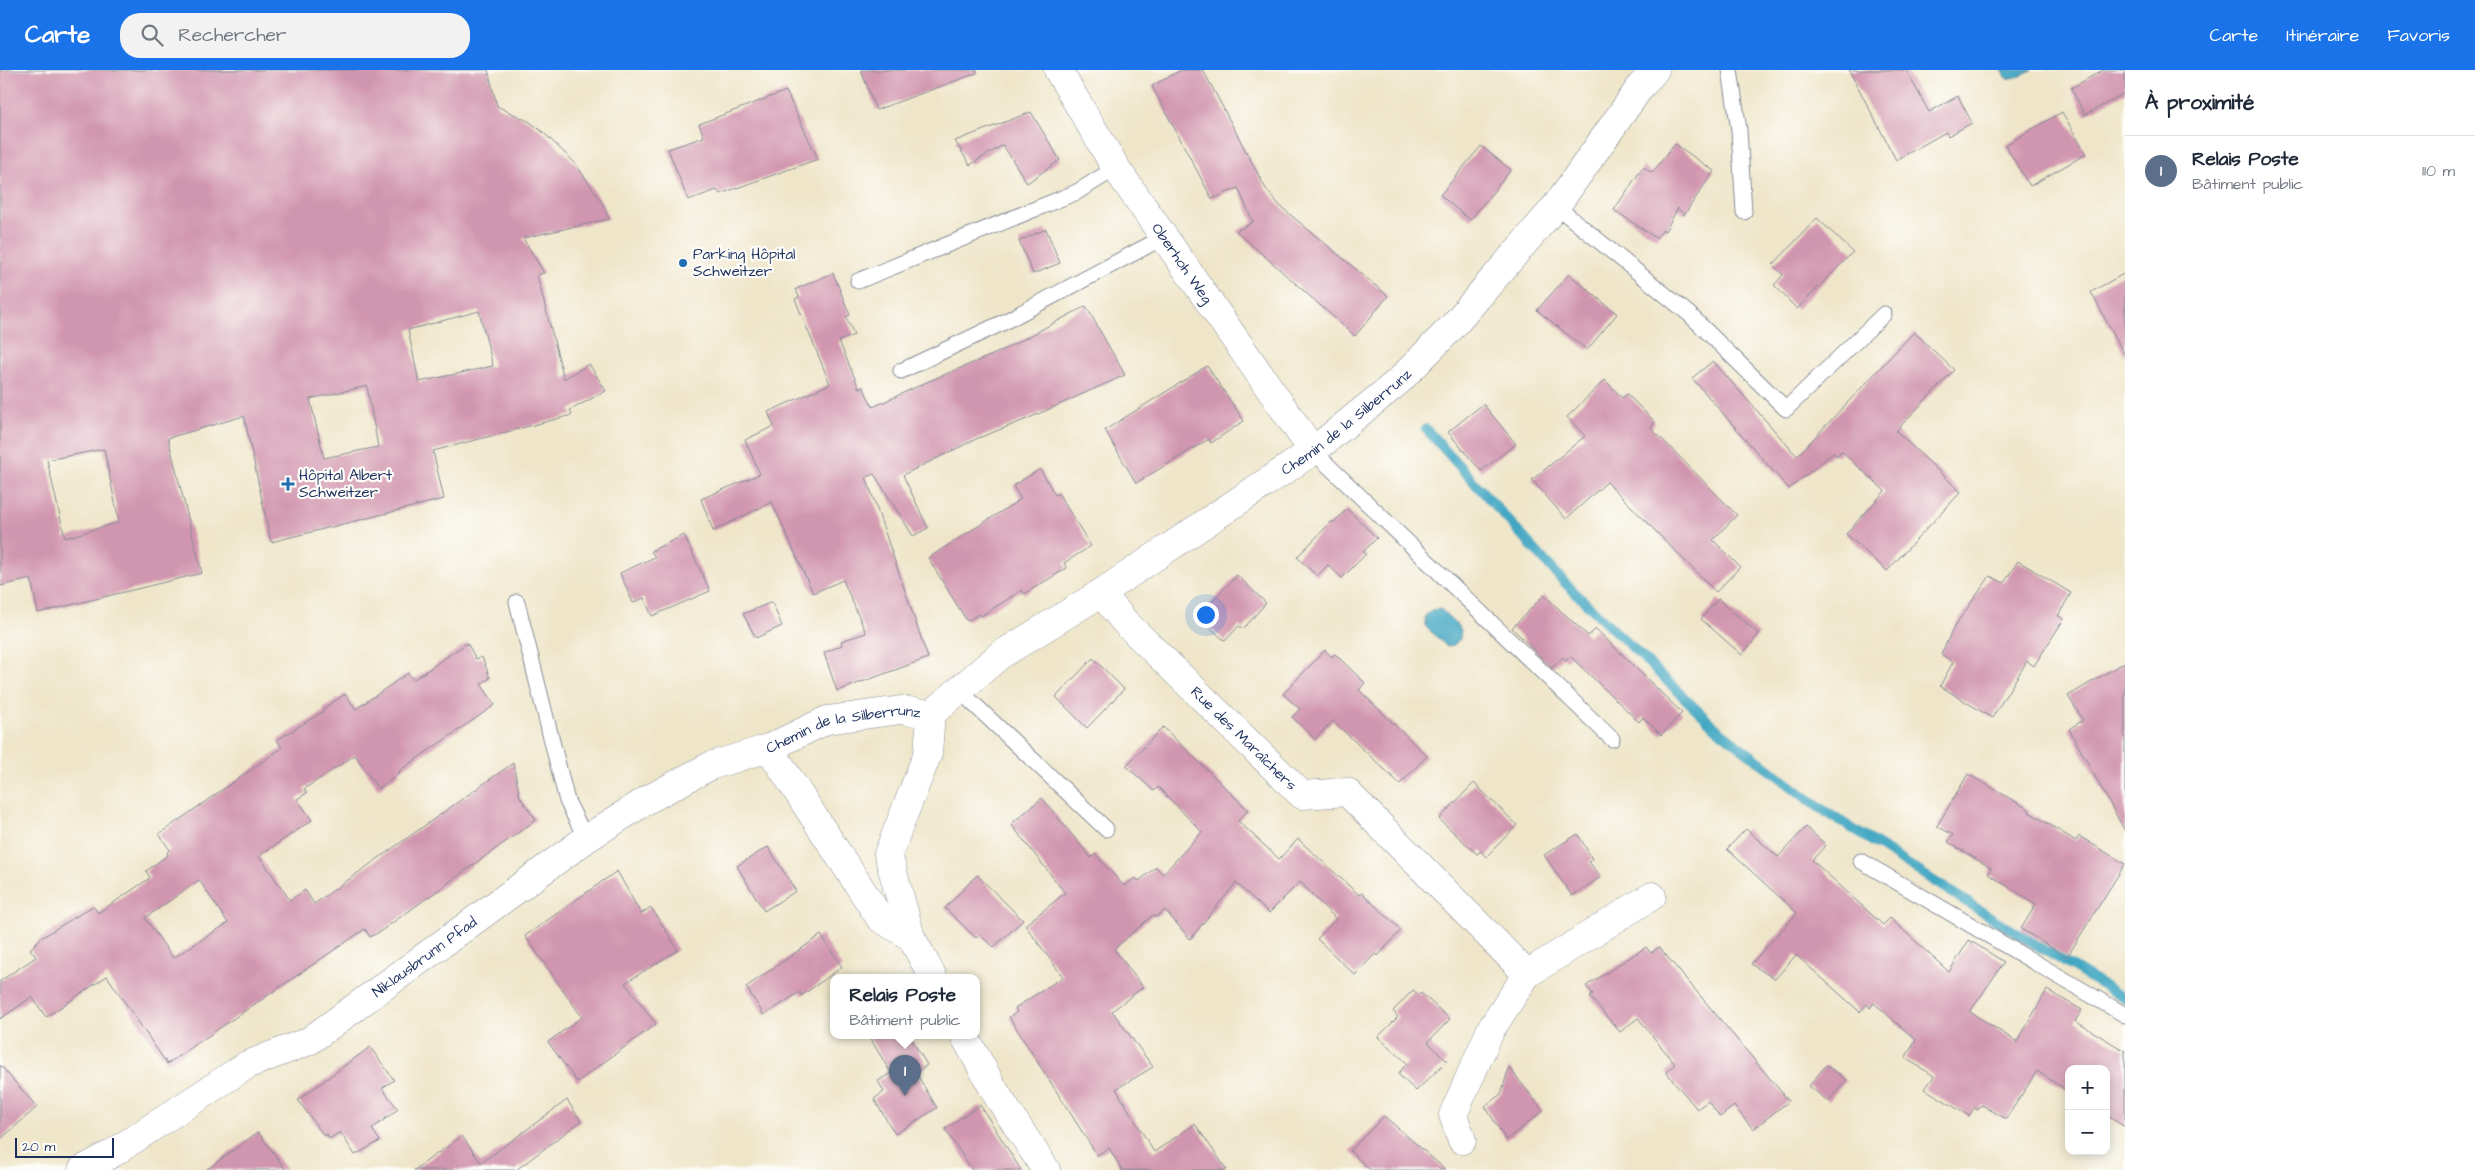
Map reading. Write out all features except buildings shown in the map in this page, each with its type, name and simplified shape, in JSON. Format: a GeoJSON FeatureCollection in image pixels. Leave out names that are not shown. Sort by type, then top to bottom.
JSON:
{"type":"FeatureCollection","features":[{"type":"Feature","properties":{"kind":"street","name":"Oberhoh Weg"},"geometry":{"type":"LineString","coordinates":[[1058,70],[1116,168],[1313,451]]}},
{"type":"Feature","properties":{"kind":"street","name":"Chemin de la Silberrunz"},"geometry":{"type":"LineString","coordinates":[[932,974],[911,937],[888,854],[928,753],[931,714],[999,656],[1101,593],[1313,451],[1399,381],[1453,326],[1556,206],[1641,86],[1656,70]]}},
{"type":"Feature","properties":{"kind":"street","name":"Rue des Maraîchers"},"geometry":{"type":"LineString","coordinates":[[1101,593],[1124,621],[1302,795],[1347,792],[1527,974]]}},
{"type":"Feature","properties":{"kind":"street","name":"Chemin de la Silberrunz"},"geometry":{"type":"LineString","coordinates":[[911,937],[880,918],[770,748],[827,720],[901,710],[931,714]]}},
{"type":"Feature","properties":{"kind":"street","name":"Niklausbrunn Pfad"},"geometry":{"type":"LineString","coordinates":[[82,1170],[113,1153],[246,1065],[309,1041],[586,840],[648,800],[710,766],[770,748]]}},
{"type":"Feature","properties":{"kind":"street"},"geometry":{"type":"LineString","coordinates":[[844,860],[888,854]]}},
{"type":"Feature","properties":{"kind":"street"},"geometry":{"type":"LineString","coordinates":[[1462,1140],[1454,1115],[1491,1029],[1527,974],[1652,896]]}},
{"type":"Feature","properties":{"kind":"street"},"geometry":{"type":"LineString","coordinates":[[966,1039],[997,1095],[1046,1170]]}},
{"type":"Feature","properties":{"kind":"lane"},"geometry":{"type":"LineString","coordinates":[[1730,70],[1739,130],[1744,212]]}},
{"type":"Feature","properties":{"kind":"lane"},"geometry":{"type":"LineString","coordinates":[[858,281],[1077,192],[1116,168]]}},
{"type":"Feature","properties":{"kind":"lane"},"geometry":{"type":"LineString","coordinates":[[1556,206],[1689,314],[1786,409],[1884,314]]}},
{"type":"Feature","properties":{"kind":"lane"},"geometry":{"type":"LineString","coordinates":[[901,371],[1004,322],[1164,238]]}},
{"type":"Feature","properties":{"kind":"lane"},"geometry":{"type":"LineString","coordinates":[[1313,451],[1612,739]]}},
{"type":"Feature","properties":{"kind":"lane"},"geometry":{"type":"LineString","coordinates":[[518,602],[567,802],[586,840]]}},
{"type":"Feature","properties":{"kind":"lane"},"geometry":{"type":"LineString","coordinates":[[960,690],[1106,829]]}},
{"type":"Feature","properties":{"kind":"lane"},"geometry":{"type":"LineString","coordinates":[[1861,860],[2125,1015]]}},
{"type":"Feature","properties":{"kind":"water"},"geometry":{"type":"Polygon","coordinates":[[[2002,70],[2034,70],[2021,76],[2007,79],[2002,70]]]}},
{"type":"Feature","properties":{"kind":"water"},"geometry":{"type":"Polygon","coordinates":[[[1441,609],[1461,629],[1460,639],[1454,645],[1446,646],[1425,626],[1425,616],[1431,610],[1441,609]]]}},
{"type":"Feature","properties":{"kind":"waterway"},"geometry":{"type":"LineString","coordinates":[[1426,429],[1564,582],[1716,728],[1817,806],[1979,910],[2125,999]]}},
{"type":"Feature","properties":{"kind":"place","name":"Parking Hôpital Schweitzer"},"geometry":{"type":"Point","coordinates":[683,263]}},
{"type":"Feature","properties":{"kind":"place","name":"Hôpital Albert Schweitzer"},"geometry":{"type":"Point","coordinates":[288,484]}},
{"type":"Feature","properties":{"kind":"place","name":"Relais Poste"},"geometry":{"type":"Point","coordinates":[905,1096]}}]}
